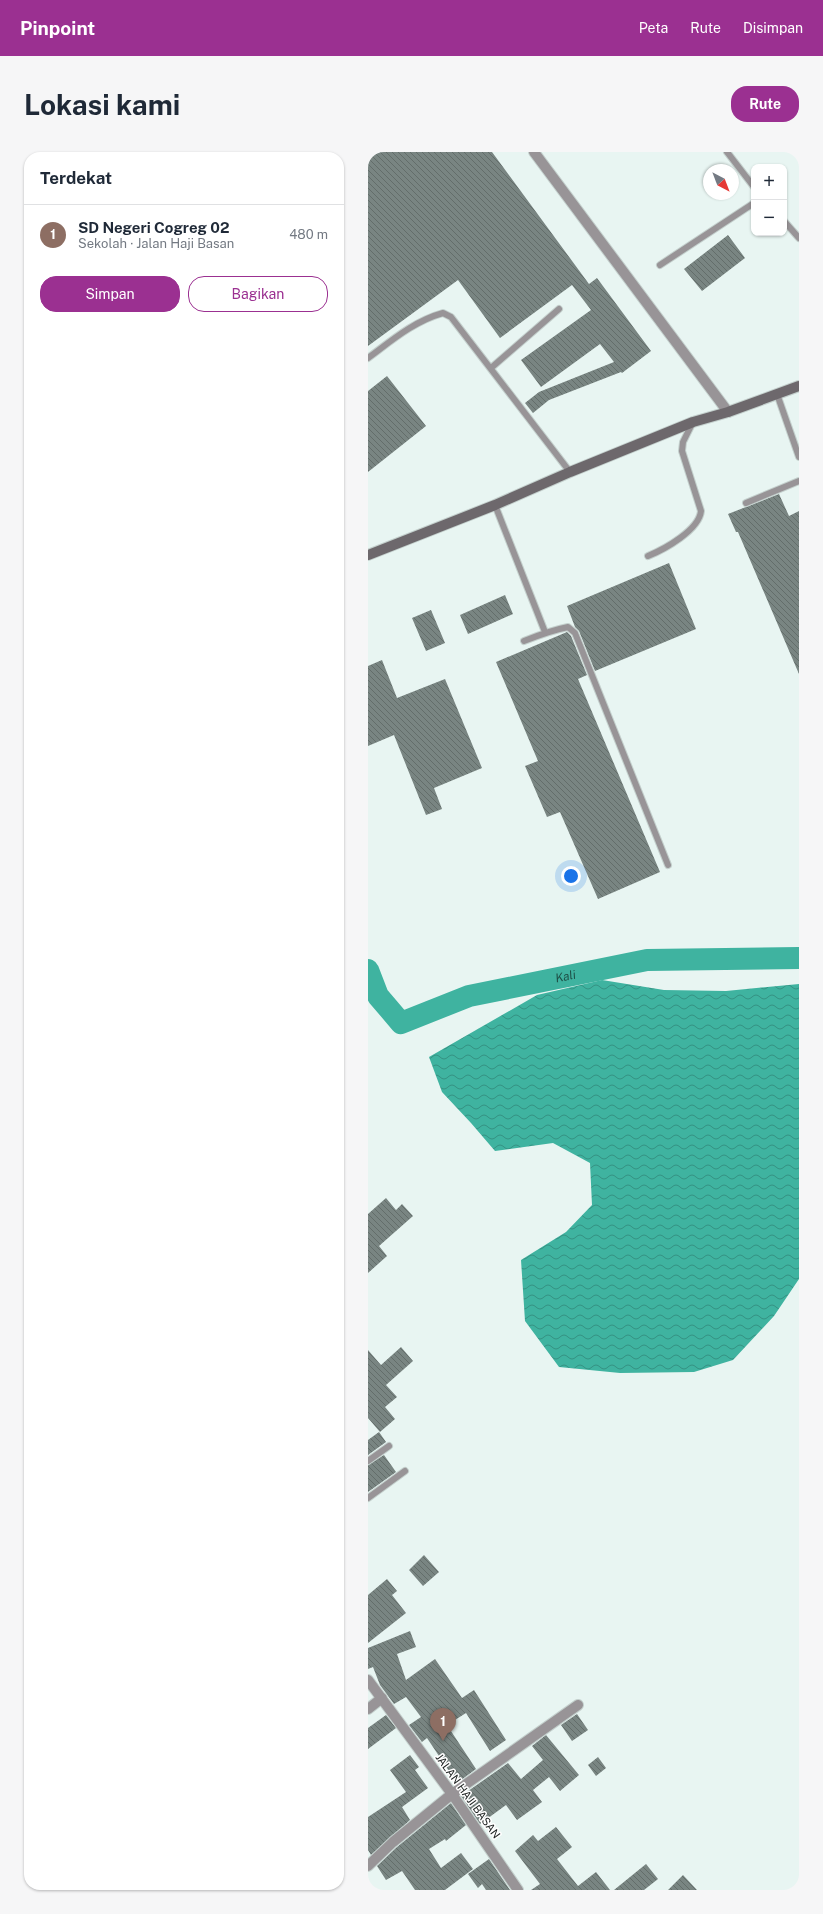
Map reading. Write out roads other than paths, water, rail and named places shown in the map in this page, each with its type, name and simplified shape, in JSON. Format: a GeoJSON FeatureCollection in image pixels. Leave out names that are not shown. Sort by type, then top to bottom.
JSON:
{"type":"FeatureCollection","features":[{"type":"Feature","properties":{"kind":"street"},"geometry":{"type":"LineString","coordinates":[[534,152],[728,412]]}},
{"type":"Feature","properties":{"kind":"street"},"geometry":{"type":"LineString","coordinates":[[368,555],[495,505],[570,472],[693,422],[728,412],[799,386]]}},
{"type":"Feature","properties":{"kind":"street","name":"JALAN HAJI BASAN"},"geometry":{"type":"LineString","coordinates":[[368,1680],[452,1794],[518,1890]]}},
{"type":"Feature","properties":{"kind":"street"},"geometry":{"type":"LineString","coordinates":[[368,1709],[382,1698]]}},
{"type":"Feature","properties":{"kind":"street"},"geometry":{"type":"LineString","coordinates":[[368,1866],[393,1842],[452,1794],[578,1705]]}},
{"type":"Feature","properties":{"kind":"lane"},"geometry":{"type":"LineString","coordinates":[[727,152],[751,183]]}},
{"type":"Feature","properties":{"kind":"lane"},"geometry":{"type":"LineString","coordinates":[[660,266],[751,205]]}},
{"type":"Feature","properties":{"kind":"lane"},"geometry":{"type":"LineString","coordinates":[[787,224],[797,231],[799,238]]}},
{"type":"Feature","properties":{"kind":"lane"},"geometry":{"type":"LineString","coordinates":[[491,368],[559,309]]}},
{"type":"Feature","properties":{"kind":"lane"},"geometry":{"type":"LineString","coordinates":[[368,358],[415,325],[431,316],[443,313],[451,317],[570,472]]}},
{"type":"Feature","properties":{"kind":"lane"},"geometry":{"type":"LineString","coordinates":[[777,394],[799,458]]}},
{"type":"Feature","properties":{"kind":"lane"},"geometry":{"type":"LineString","coordinates":[[648,556],[669,546],[696,524],[700,518],[700,511],[682,451],[683,442],[693,422]]}},
{"type":"Feature","properties":{"kind":"lane"},"geometry":{"type":"LineString","coordinates":[[746,503],[799,481]]}},
{"type":"Feature","properties":{"kind":"lane"},"geometry":{"type":"LineString","coordinates":[[495,505],[545,632]]}},
{"type":"Feature","properties":{"kind":"lane"},"geometry":{"type":"LineString","coordinates":[[524,641],[545,632],[568,627],[575,633],[668,865]]}},
{"type":"Feature","properties":{"kind":"lane"},"geometry":{"type":"LineString","coordinates":[[368,1461],[389,1446]]}},
{"type":"Feature","properties":{"kind":"lane"},"geometry":{"type":"LineString","coordinates":[[368,1498],[405,1471]]}},
{"type":"Feature","properties":{"kind":"water"},"geometry":{"type":"Polygon","coordinates":[[[602,980],[664,990],[726,991],[799,984],[799,1279],[774,1316],[733,1360],[694,1372],[620,1373],[559,1367],[525,1321],[521,1260],[566,1232],[592,1205],[590,1163],[553,1143],[495,1151],[442,1092],[429,1057],[537,995],[602,980]]]}},
{"type":"Feature","properties":{"kind":"waterway","name":"Kali"},"geometry":{"type":"LineString","coordinates":[[368,970],[378,996],[401,1023],[469,996],[647,960],[799,958]]}},
{"type":"Feature","properties":{"kind":"place","name":"SD Negeri Cogreg 02"},"geometry":{"type":"Point","coordinates":[443,1741]}}]}
